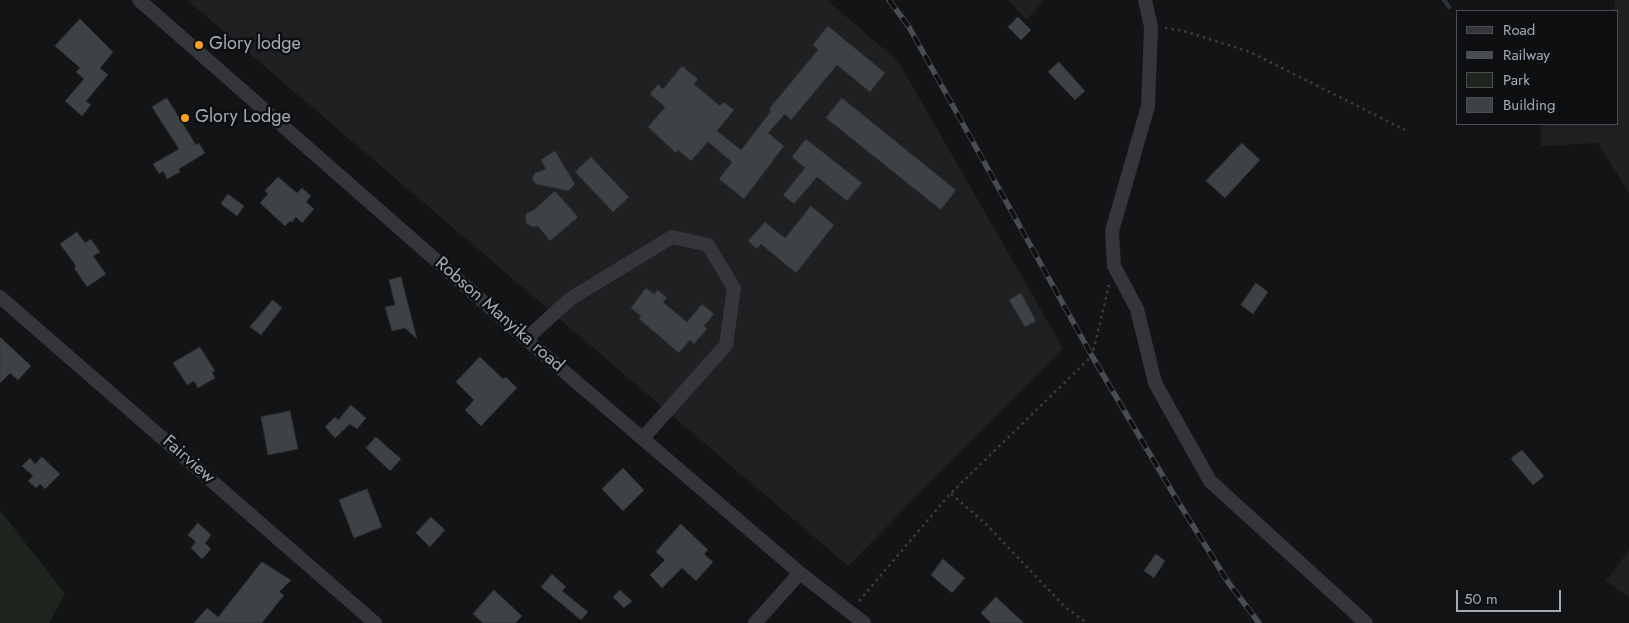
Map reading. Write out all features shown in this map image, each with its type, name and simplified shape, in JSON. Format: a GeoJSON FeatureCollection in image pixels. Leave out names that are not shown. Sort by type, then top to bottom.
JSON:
{"type":"FeatureCollection","features":[{"type":"Feature","properties":{"kind":"street","name":"Robson Manyika road"},"geometry":{"type":"LineString","coordinates":[[139,0],[526,339],[800,572],[864,623]]}},
{"type":"Feature","properties":{"kind":"street"},"geometry":{"type":"LineString","coordinates":[[1145,0],[1151,27],[1148,106],[1112,231],[1114,266],[1137,309],[1155,383],[1210,481],[1366,623]]}},
{"type":"Feature","properties":{"kind":"street"},"geometry":{"type":"LineString","coordinates":[[526,339],[570,299],[672,237],[708,245],[734,288],[726,345],[643,438]]}},
{"type":"Feature","properties":{"kind":"street","name":"Fairview"},"geometry":{"type":"LineString","coordinates":[[0,297],[375,623]]}},
{"type":"Feature","properties":{"kind":"street"},"geometry":{"type":"LineString","coordinates":[[755,623],[800,572]]}},
{"type":"Feature","properties":{"kind":"path"},"geometry":{"type":"LineString","coordinates":[[1151,27],[1184,31],[1250,52],[1405,130]]}},
{"type":"Feature","properties":{"kind":"path"},"geometry":{"type":"LineString","coordinates":[[850,612],[950,494],[1092,356],[1114,266]]}},
{"type":"Feature","properties":{"kind":"path"},"geometry":{"type":"LineString","coordinates":[[950,494],[985,523],[1065,606],[1087,623]]}},
{"type":"Feature","properties":{"kind":"shaded area"},"geometry":{"type":"Polygon","coordinates":[[[187,0],[827,0],[898,61],[1063,348],[848,566],[187,0]]]}},
{"type":"Feature","properties":{"kind":"shaded area"},"geometry":{"type":"Polygon","coordinates":[[[1008,0],[1045,0],[1026,20],[1008,0]]]}},
{"type":"Feature","properties":{"kind":"shaded area"},"geometry":{"type":"Polygon","coordinates":[[[1615,0],[1629,0],[1629,193],[1598,143],[1541,146],[1541,125],[1619,125],[1619,10],[1614,10],[1615,0]]]}},
{"type":"Feature","properties":{"kind":"shaded area"},"geometry":{"type":"Polygon","coordinates":[[[1629,550],[1629,597],[1606,581],[1629,550]]]}},
{"type":"Feature","properties":{"kind":"green space"},"geometry":{"type":"Polygon","coordinates":[[[0,510],[65,594],[49,623],[0,623],[0,510]]]}},
{"type":"Feature","properties":{"kind":"building"},"geometry":{"type":"Polygon","coordinates":[[[1018,17],[1031,30],[1021,40],[1008,27],[1018,17]]]}},
{"type":"Feature","properties":{"kind":"building"},"geometry":{"type":"Polygon","coordinates":[[[80,19],[113,52],[100,68],[108,75],[86,101],[91,105],[82,116],[65,101],[84,79],[76,72],[80,68],[55,46],[80,19]]]}},
{"type":"Feature","properties":{"kind":"building"},"geometry":{"type":"Polygon","coordinates":[[[828,26],[885,73],[870,92],[837,65],[791,120],[785,114],[768,133],[784,146],[744,199],[719,179],[732,162],[708,142],[691,161],[678,150],[676,153],[648,127],[665,107],[650,94],[658,84],[663,89],[682,66],[698,79],[694,84],[720,106],[724,102],[734,110],[717,131],[741,150],[771,111],[769,109],[818,50],[813,45],[828,26]]]}},
{"type":"Feature","properties":{"kind":"building"},"geometry":{"type":"Polygon","coordinates":[[[1059,62],[1085,91],[1075,100],[1048,72],[1059,62]]]}},
{"type":"Feature","properties":{"kind":"building"},"geometry":{"type":"Polygon","coordinates":[[[167,98],[196,145],[199,143],[205,153],[179,169],[180,172],[167,179],[163,171],[159,174],[153,164],[179,149],[152,107],[167,98]]]}},
{"type":"Feature","properties":{"kind":"building"},"geometry":{"type":"Polygon","coordinates":[[[842,98],[956,190],[941,210],[826,118],[842,98]]]}},
{"type":"Feature","properties":{"kind":"building"},"geometry":{"type":"Polygon","coordinates":[[[806,139],[862,183],[847,201],[817,177],[794,204],[783,195],[805,168],[792,157],[806,139]]]}},
{"type":"Feature","properties":{"kind":"building"},"geometry":{"type":"Polygon","coordinates":[[[1242,143],[1260,160],[1225,198],[1206,181],[1242,143]]]}},
{"type":"Feature","properties":{"kind":"building"},"geometry":{"type":"Polygon","coordinates":[[[555,151],[575,184],[568,191],[536,184],[532,179],[535,173],[546,169],[541,160],[555,151]]]}},
{"type":"Feature","properties":{"kind":"building"},"geometry":{"type":"Polygon","coordinates":[[[591,157],[629,197],[613,212],[575,172],[591,157]]]}},
{"type":"Feature","properties":{"kind":"building"},"geometry":{"type":"Polygon","coordinates":[[[278,177],[297,193],[302,188],[311,196],[306,202],[314,209],[302,223],[296,217],[285,226],[260,203],[268,194],[265,191],[278,177]]]}},
{"type":"Feature","properties":{"kind":"building"},"geometry":{"type":"Polygon","coordinates":[[[555,191],[578,217],[550,241],[538,226],[533,227],[527,224],[525,217],[527,213],[534,210],[555,191]]]}},
{"type":"Feature","properties":{"kind":"building"},"geometry":{"type":"Polygon","coordinates":[[[228,194],[244,206],[237,216],[221,204],[228,194]]]}},
{"type":"Feature","properties":{"kind":"building"},"geometry":{"type":"Polygon","coordinates":[[[811,206],[834,225],[796,273],[761,244],[757,249],[748,241],[765,222],[785,238],[811,206]]]}},
{"type":"Feature","properties":{"kind":"building"},"geometry":{"type":"Polygon","coordinates":[[[77,232],[85,243],[91,239],[100,252],[93,256],[106,274],[87,287],[74,268],[76,266],[60,244],[77,232]]]}},
{"type":"Feature","properties":{"kind":"building"},"geometry":{"type":"Polygon","coordinates":[[[401,277],[417,339],[405,328],[392,331],[385,307],[395,305],[389,280],[401,277]]]}},
{"type":"Feature","properties":{"kind":"building"},"geometry":{"type":"Polygon","coordinates":[[[1256,283],[1268,292],[1253,314],[1241,305],[1256,283]]]}},
{"type":"Feature","properties":{"kind":"building"},"geometry":{"type":"Polygon","coordinates":[[[646,288],[654,294],[658,290],[667,298],[663,302],[687,322],[702,304],[714,314],[704,326],[707,329],[694,344],[690,340],[679,353],[639,319],[641,316],[631,308],[646,288]]]}},
{"type":"Feature","properties":{"kind":"building"},"geometry":{"type":"Polygon","coordinates":[[[1021,293],[1036,321],[1025,327],[1009,300],[1021,293]]]}},
{"type":"Feature","properties":{"kind":"building"},"geometry":{"type":"Polygon","coordinates":[[[273,300],[282,308],[261,335],[250,327],[273,300]]]}},
{"type":"Feature","properties":{"kind":"building"},"geometry":{"type":"Polygon","coordinates":[[[0,337],[31,366],[18,380],[10,373],[0,383],[0,337]]]}},
{"type":"Feature","properties":{"kind":"building"},"geometry":{"type":"Polygon","coordinates":[[[200,347],[215,371],[212,372],[215,378],[198,388],[194,381],[187,385],[173,363],[200,347]]]}},
{"type":"Feature","properties":{"kind":"building"},"geometry":{"type":"Polygon","coordinates":[[[480,357],[503,379],[506,377],[517,388],[481,426],[465,410],[474,400],[456,382],[480,357]]]}},
{"type":"Feature","properties":{"kind":"building"},"geometry":{"type":"Polygon","coordinates":[[[351,405],[366,418],[357,429],[350,424],[335,438],[325,427],[335,417],[338,420],[351,405]]]}},
{"type":"Feature","properties":{"kind":"building"},"geometry":{"type":"Polygon","coordinates":[[[290,411],[298,449],[268,455],[261,417],[290,411]]]}},
{"type":"Feature","properties":{"kind":"building"},"geometry":{"type":"Polygon","coordinates":[[[376,437],[401,459],[390,471],[366,448],[376,437]]]}},
{"type":"Feature","properties":{"kind":"building"},"geometry":{"type":"Polygon","coordinates":[[[1522,450],[1544,476],[1533,485],[1511,459],[1522,450]]]}},
{"type":"Feature","properties":{"kind":"building"},"geometry":{"type":"Polygon","coordinates":[[[42,457],[60,474],[45,489],[40,484],[36,488],[28,481],[33,476],[22,466],[30,458],[35,464],[42,457]]]}},
{"type":"Feature","properties":{"kind":"building"},"geometry":{"type":"Polygon","coordinates":[[[623,468],[644,490],[623,511],[602,489],[623,468]]]}},
{"type":"Feature","properties":{"kind":"building"},"geometry":{"type":"Polygon","coordinates":[[[367,489],[382,527],[354,538],[339,500],[367,489]]]}},
{"type":"Feature","properties":{"kind":"building"},"geometry":{"type":"Polygon","coordinates":[[[431,517],[445,530],[430,547],[416,533],[431,517]]]}},
{"type":"Feature","properties":{"kind":"building"},"geometry":{"type":"Polygon","coordinates":[[[198,523],[211,535],[205,543],[211,549],[202,559],[191,548],[196,542],[188,535],[198,523]]]}},
{"type":"Feature","properties":{"kind":"building"},"geometry":{"type":"Polygon","coordinates":[[[681,524],[708,550],[704,554],[713,562],[696,581],[682,568],[662,588],[650,575],[665,560],[656,552],[681,524]]]}},
{"type":"Feature","properties":{"kind":"building"},"geometry":{"type":"Polygon","coordinates":[[[1156,554],[1165,561],[1154,578],[1144,571],[1156,554]]]}},
{"type":"Feature","properties":{"kind":"building"},"geometry":{"type":"Polygon","coordinates":[[[943,559],[965,578],[952,593],[931,575],[943,559]]]}},
{"type":"Feature","properties":{"kind":"building"},"geometry":{"type":"Polygon","coordinates":[[[262,562],[291,580],[279,592],[284,595],[262,623],[194,623],[207,608],[218,617],[262,562]]]}},
{"type":"Feature","properties":{"kind":"building"},"geometry":{"type":"Polygon","coordinates":[[[552,574],[566,587],[562,591],[588,612],[581,620],[541,587],[552,574]]]}},
{"type":"Feature","properties":{"kind":"building"},"geometry":{"type":"Polygon","coordinates":[[[494,590],[522,616],[515,623],[483,623],[473,614],[494,590]]]}},
{"type":"Feature","properties":{"kind":"building"},"geometry":{"type":"Polygon","coordinates":[[[620,590],[632,601],[624,608],[613,597],[620,590]]]}},
{"type":"Feature","properties":{"kind":"building"},"geometry":{"type":"Polygon","coordinates":[[[996,597],[1024,623],[991,623],[981,613],[996,597]]]}},
{"type":"Feature","properties":{"kind":"waterway"},"geometry":{"type":"LineString","coordinates":[[1444,0],[1449,7]]}},
{"type":"Feature","properties":{"kind":"railway"},"geometry":{"type":"LineString","coordinates":[[889,0],[909,27],[1092,356],[1177,500],[1228,582],[1259,623]]}},
{"type":"Feature","properties":{"kind":"place","name":"Glory lodge"},"geometry":{"type":"Point","coordinates":[199,45]}},
{"type":"Feature","properties":{"kind":"place","name":"Glory Lodge"},"geometry":{"type":"Point","coordinates":[185,118]}}]}
